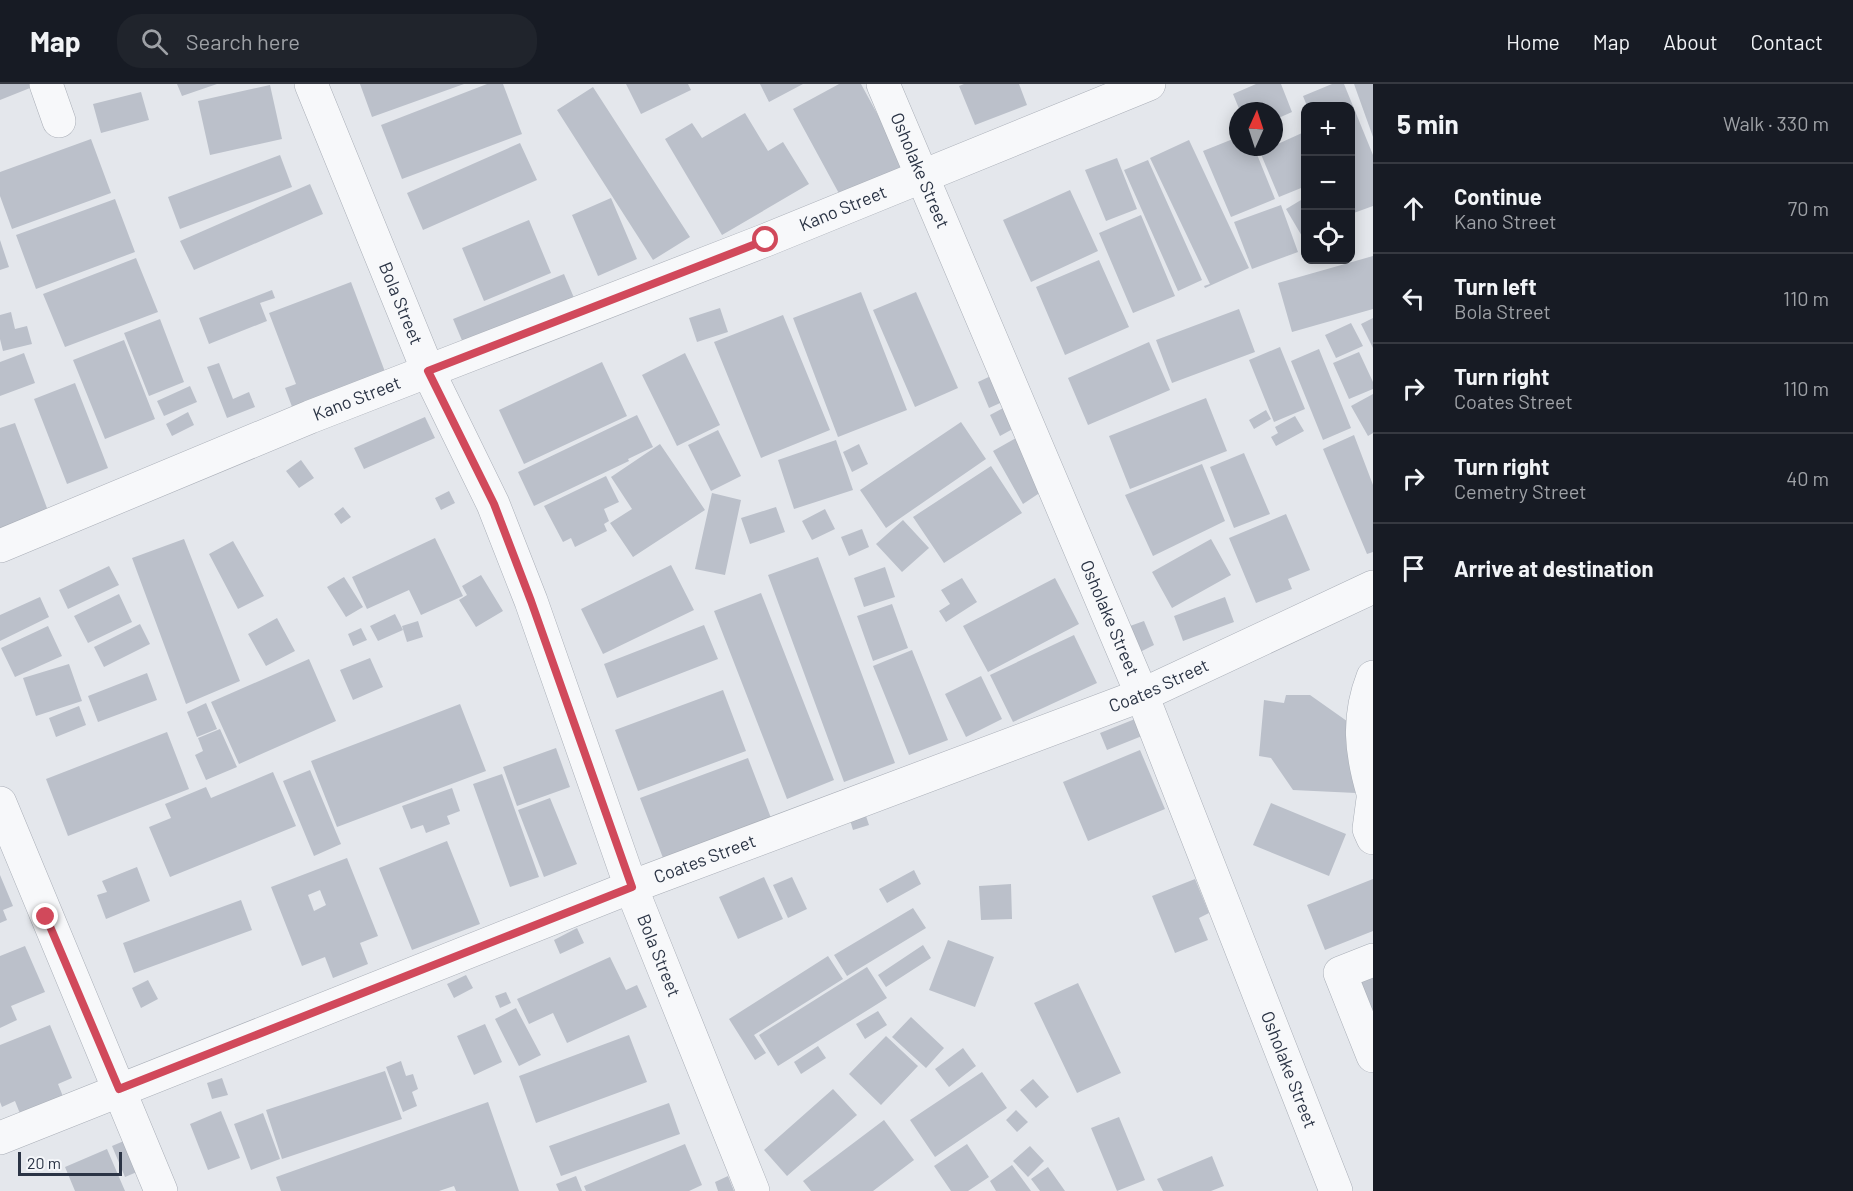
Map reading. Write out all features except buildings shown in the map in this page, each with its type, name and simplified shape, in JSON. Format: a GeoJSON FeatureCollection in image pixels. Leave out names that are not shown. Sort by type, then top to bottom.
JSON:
{"type":"FeatureCollection","features":[{"type":"Feature","properties":{"kind":"street"},"geometry":{"type":"LineString","coordinates":[[46,84],[59,121]]}},
{"type":"Feature","properties":{"kind":"street","name":"Bola Street"},"geometry":{"type":"LineString","coordinates":[[311,84],[428,371],[494,504],[531,601],[632,887],[753,1191]]}},
{"type":"Feature","properties":{"kind":"street","name":"Osholake Street"},"geometry":{"type":"LineString","coordinates":[[883,84],[1142,695],[1336,1191]]}},
{"type":"Feature","properties":{"kind":"street","name":"Kano Street"},"geometry":{"type":"LineString","coordinates":[[0,546],[310,417],[921,178],[1149,84]]}},
{"type":"Feature","properties":{"kind":"street","name":"Coates Street"},"geometry":{"type":"LineString","coordinates":[[0,1138],[632,887],[1142,695],[1373,587]]}},
{"type":"Feature","properties":{"kind":"street"},"geometry":{"type":"LineString","coordinates":[[1373,677],[1366,694],[1362,725],[1363,757],[1373,793]]}},
{"type":"Feature","properties":{"kind":"street"},"geometry":{"type":"LineString","coordinates":[[1373,799],[1369,829],[1373,838]]}},
{"type":"Feature","properties":{"kind":"street"},"geometry":{"type":"LineString","coordinates":[[0,803],[161,1191]]}},
{"type":"Feature","properties":{"kind":"street"},"geometry":{"type":"LineString","coordinates":[[1373,960],[1340,973],[1373,1056]]}},
{"type":"Feature","properties":{"kind":"route"},"geometry":{"type":"LineString","coordinates":[[46,917],[119,1089],[632,887],[531,601],[494,504],[428,371],[766,240]]}}]}
